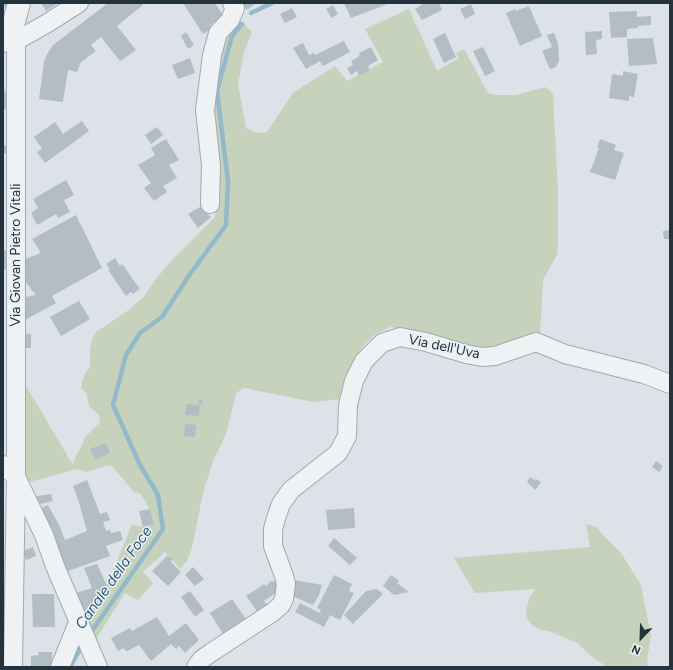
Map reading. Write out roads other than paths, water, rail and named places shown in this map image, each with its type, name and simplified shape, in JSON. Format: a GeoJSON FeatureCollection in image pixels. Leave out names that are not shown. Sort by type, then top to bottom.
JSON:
{"type":"FeatureCollection","features":[{"type":"Feature","properties":{"kind":"street"},"geometry":{"type":"LineString","coordinates":[[9,38],[19,3]]}},
{"type":"Feature","properties":{"kind":"street"},"geometry":{"type":"LineString","coordinates":[[9,38],[46,24],[79,3]]}},
{"type":"Feature","properties":{"kind":"street"},"geometry":{"type":"LineString","coordinates":[[210,204],[211,166],[205,110],[212,55],[218,33],[230,20],[235,8],[232,3]]}},
{"type":"Feature","properties":{"kind":"street","name":"Via Giovan Pietro Vitali"},"geometry":{"type":"LineString","coordinates":[[9,38],[16,46],[16,477],[13,667]]}},
{"type":"Feature","properties":{"kind":"street","name":"Via dell'Uva"},"geometry":{"type":"LineString","coordinates":[[196,667],[202,659],[281,606],[284,599],[286,584],[273,546],[272,537],[281,504],[290,490],[338,453],[347,436],[348,405],[354,381],[364,361],[382,343],[400,337],[426,342],[466,354],[482,357],[495,356],[536,342],[565,354],[644,374],[670,384]]}},
{"type":"Feature","properties":{"kind":"street"},"geometry":{"type":"LineString","coordinates":[[3,465],[16,477],[44,535],[55,566],[98,667]]}},
{"type":"Feature","properties":{"kind":"street"},"geometry":{"type":"LineString","coordinates":[[60,667],[80,623]]}},
{"type":"Feature","properties":{"kind":"waterway","name":"Canale della Foce"},"geometry":{"type":"LineString","coordinates":[[251,13],[272,3]]}},
{"type":"Feature","properties":{"kind":"waterway","name":"Canale della Foce"},"geometry":{"type":"LineString","coordinates":[[89,635],[163,529],[158,495],[140,465],[113,405],[126,355],[140,333],[162,317],[188,277],[226,225],[228,181],[217,91],[232,36],[242,24]]}},
{"type":"Feature","properties":{"kind":"waterway","name":"Canale della Foce"},"geometry":{"type":"LineString","coordinates":[[70,667],[83,644]]}}]}
